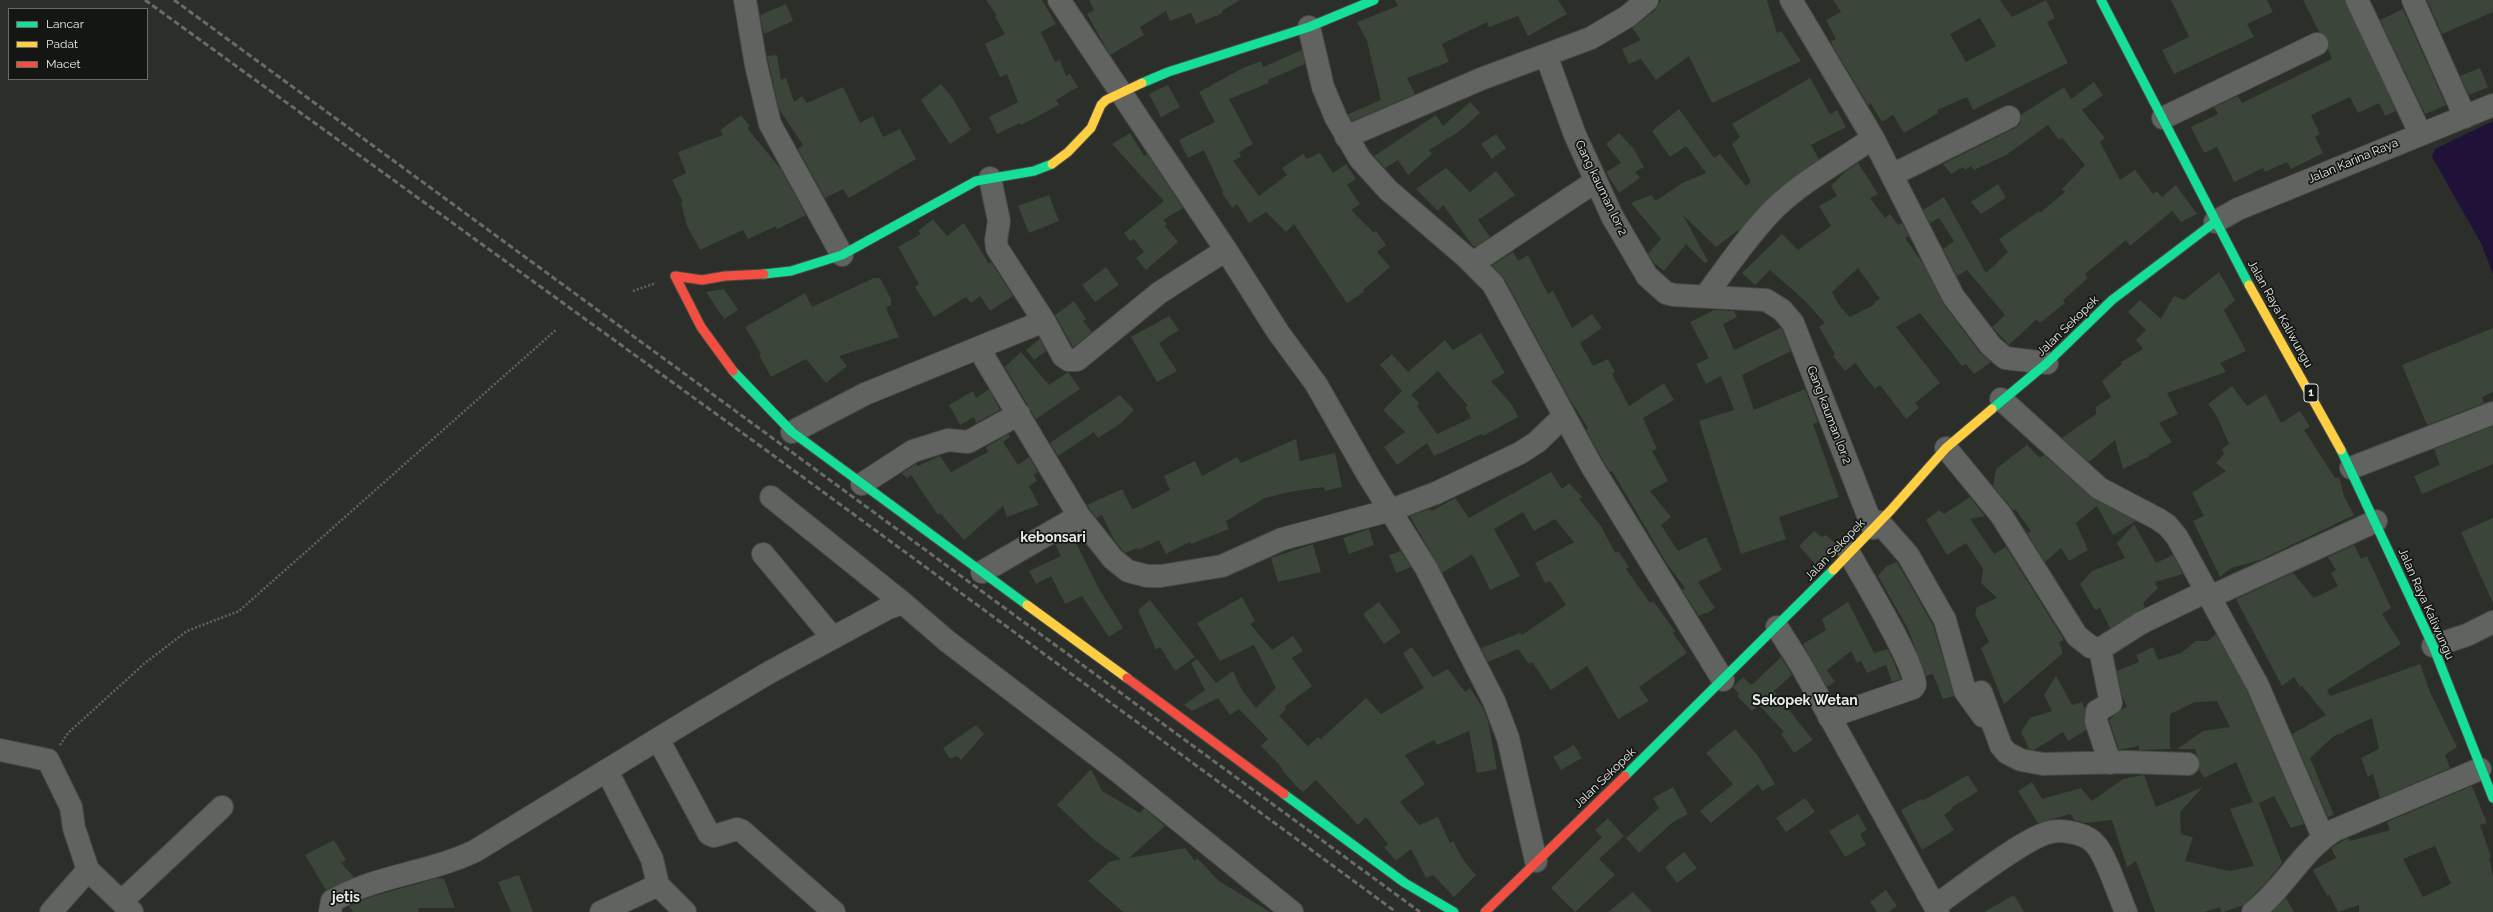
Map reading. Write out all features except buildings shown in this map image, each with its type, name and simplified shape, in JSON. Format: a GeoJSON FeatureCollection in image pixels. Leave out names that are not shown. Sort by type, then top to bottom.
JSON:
{"type":"FeatureCollection","features":[{"type":"Feature","properties":{"kind":"street"},"geometry":{"type":"LineString","coordinates":[[745,0],[756,65],[770,124],[842,254]]}},
{"type":"Feature","properties":{"kind":"street"},"geometry":{"type":"LineString","coordinates":[[1059,0],[1122,92],[1278,332],[1316,384],[1429,575],[1494,701],[1508,738],[1536,861]]}},
{"type":"Feature","properties":{"kind":"street"},"geometry":{"type":"LineString","coordinates":[[1346,137],[1481,79],[1591,38],[1628,16],[1647,0]]}},
{"type":"Feature","properties":{"kind":"street"},"geometry":{"type":"LineString","coordinates":[[1791,0],[1872,138],[1953,296],[1986,340],[2005,358],[2047,363]]}},
{"type":"Feature","properties":{"kind":"street","name":"Jalan Raya Kaliwungu"},"geometry":{"type":"LineString","coordinates":[[2101,0],[2215,222],[2352,468],[2433,646],[2480,769],[2493,798]]}},
{"type":"Feature","properties":{"kind":"street"},"geometry":{"type":"LineString","coordinates":[[2357,0],[2420,133]]}},
{"type":"Feature","properties":{"kind":"street"},"geometry":{"type":"LineString","coordinates":[[2413,0],[2465,117]]}},
{"type":"Feature","properties":{"kind":"street"},"geometry":{"type":"LineString","coordinates":[[675,276],[702,280],[712,277],[791,271],[842,254],[976,181],[1034,171],[1051,164],[1068,152],[1091,128],[1101,105],[1122,92],[1168,72],[1309,27],[1366,2]]}},
{"type":"Feature","properties":{"kind":"street"},"geometry":{"type":"LineString","coordinates":[[1309,27],[1323,87],[1346,137],[1360,159],[1388,190],[1473,263],[1500,294],[1564,416],[1612,501],[1723,680]]}},
{"type":"Feature","properties":{"kind":"street"},"geometry":{"type":"LineString","coordinates":[[2162,118],[2317,44]]}},
{"type":"Feature","properties":{"kind":"street","name":"Gang kauman lor 2"},"geometry":{"type":"LineString","coordinates":[[1546,55],[1575,135],[1612,216],[1647,276],[1666,293],[1766,300],[1782,310],[1794,324],[1879,522],[1908,555],[1946,620],[1965,691],[1990,722]]}},
{"type":"Feature","properties":{"kind":"street","name":"Jalan Karina Raya"},"geometry":{"type":"LineString","coordinates":[[2215,222],[2238,209],[2420,133],[2493,105]]}},
{"type":"Feature","properties":{"kind":"street"},"geometry":{"type":"LineString","coordinates":[[1892,176],[2009,117]]}},
{"type":"Feature","properties":{"kind":"street"},"geometry":{"type":"LineString","coordinates":[[1706,295],[1759,226],[1775,208],[1793,193],[1872,138]]}},
{"type":"Feature","properties":{"kind":"street"},"geometry":{"type":"LineString","coordinates":[[990,178],[999,221],[996,240],[998,248],[1015,278],[1044,321],[1063,356],[1069,360],[1077,360],[1159,294],[1226,250]]}},
{"type":"Feature","properties":{"kind":"street"},"geometry":{"type":"LineString","coordinates":[[1473,263],[1596,180]]}},
{"type":"Feature","properties":{"kind":"street","name":"Jalan Sekopek"},"geometry":{"type":"LineString","coordinates":[[1485,912],[1777,628],[1879,522],[1946,448],[2001,399],[2047,363],[2112,300],[2215,222]]}},
{"type":"Feature","properties":{"kind":"street"},"geometry":{"type":"LineString","coordinates":[[675,276],[690,307],[722,358],[734,373],[792,432],[1405,883],[1454,912]]}},
{"type":"Feature","properties":{"kind":"street"},"geometry":{"type":"LineString","coordinates":[[792,432],[865,394],[1044,321]]}},
{"type":"Feature","properties":{"kind":"street"},"geometry":{"type":"LineString","coordinates":[[979,348],[1079,516],[1113,559],[1128,571],[1147,576],[1161,576],[1222,566],[1282,539],[1391,510],[1436,493],[1520,453],[1537,442],[1564,416]]}},
{"type":"Feature","properties":{"kind":"street"},"geometry":{"type":"LineString","coordinates":[[2001,399],[2099,488],[2167,524],[2177,537],[2258,686],[2323,837]]}},
{"type":"Feature","properties":{"kind":"street"},"geometry":{"type":"LineString","coordinates":[[2352,468],[2493,413]]}},
{"type":"Feature","properties":{"kind":"street"},"geometry":{"type":"LineString","coordinates":[[862,484],[913,451],[948,440],[968,442],[1019,414]]}},
{"type":"Feature","properties":{"kind":"street"},"geometry":{"type":"LineString","coordinates":[[1946,448],[2001,515],[2077,636],[2091,647],[2100,650]]}},
{"type":"Feature","properties":{"kind":"street"},"geometry":{"type":"LineString","coordinates":[[771,496],[903,603],[947,641],[1115,769],[1292,912]]}},
{"type":"Feature","properties":{"kind":"street"},"geometry":{"type":"LineString","coordinates":[[982,572],[1079,516]]}},
{"type":"Feature","properties":{"kind":"street"},"geometry":{"type":"LineString","coordinates":[[2100,650],[2141,623],[2376,521]]}},
{"type":"Feature","properties":{"kind":"street"},"geometry":{"type":"LineString","coordinates":[[1830,717],[1913,688],[1915,685],[1913,676],[1898,644],[1849,553]]}},
{"type":"Feature","properties":{"kind":"street"},"geometry":{"type":"LineString","coordinates":[[763,554],[832,638]]}},
{"type":"Feature","properties":{"kind":"street"},"geometry":{"type":"LineString","coordinates":[[330,912],[332,901],[340,896],[388,877],[452,862],[475,851],[770,672],[888,608],[903,603]]}},
{"type":"Feature","properties":{"kind":"street"},"geometry":{"type":"LineString","coordinates":[[2433,646],[2467,635],[2493,622]]}},
{"type":"Feature","properties":{"kind":"street"},"geometry":{"type":"LineString","coordinates":[[1777,628],[1801,665],[1937,909],[2028,842],[2050,832],[2060,831],[2079,835],[2097,846],[2126,912]]}},
{"type":"Feature","properties":{"kind":"street"},"geometry":{"type":"LineString","coordinates":[[2100,650],[2111,703],[2096,711],[2096,721],[2110,762]]}},
{"type":"Feature","properties":{"kind":"street"},"geometry":{"type":"LineString","coordinates":[[1981,692],[1995,736],[2007,753],[2021,760],[2043,764],[2110,762],[2188,764]]}},
{"type":"Feature","properties":{"kind":"street"},"geometry":{"type":"LineString","coordinates":[[658,739],[709,834],[714,836],[737,829],[742,831],[834,912]]}},
{"type":"Feature","properties":{"kind":"street"},"geometry":{"type":"LineString","coordinates":[[0,750],[48,760],[71,807],[74,828],[88,870],[127,906],[222,807]]}},
{"type":"Feature","properties":{"kind":"street"},"geometry":{"type":"LineString","coordinates":[[2253,912],[2271,896],[2323,837],[2335,830],[2480,769]]}},
{"type":"Feature","properties":{"kind":"street"},"geometry":{"type":"LineString","coordinates":[[607,771],[652,859],[658,885],[685,912]]}},
{"type":"Feature","properties":{"kind":"street"},"geometry":{"type":"LineString","coordinates":[[51,912],[88,870]]}},
{"type":"Feature","properties":{"kind":"street"},"geometry":{"type":"LineString","coordinates":[[601,912],[658,885]]}},
{"type":"Feature","properties":{"kind":"path"},"geometry":{"type":"LineString","coordinates":[[633,291],[675,276]]}},
{"type":"Feature","properties":{"kind":"path"},"geometry":{"type":"LineString","coordinates":[[48,760],[68,733],[145,663],[187,631],[239,611],[557,329]]}},
{"type":"Feature","properties":{"kind":"shaded area"},"geometry":{"type":"Polygon","coordinates":[[[2493,121],[2493,274],[2481,243],[2432,157],[2435,149],[2493,121]]]}},
{"type":"Feature","properties":{"kind":"railway"},"geometry":{"type":"LineString","coordinates":[[145,0],[770,453],[1396,912]]}},
{"type":"Feature","properties":{"kind":"railway"},"geometry":{"type":"LineString","coordinates":[[174,0],[1420,912]]}},
{"type":"Feature","properties":{"kind":"traffic: fast"},"geometry":{"type":"LineString","coordinates":[[1142,83],[1168,72],[1309,27],[1374,0]]}},
{"type":"Feature","properties":{"kind":"traffic: fast"},"geometry":{"type":"LineString","coordinates":[[2101,0],[2249,285]]}},
{"type":"Feature","properties":{"kind":"traffic: fast"},"geometry":{"type":"LineString","coordinates":[[764,274],[791,271],[842,255],[976,181],[1034,171],[1052,164]]}},
{"type":"Feature","properties":{"kind":"traffic: fast"},"geometry":{"type":"LineString","coordinates":[[1992,409],[2047,363],[2112,300],[2215,222]]}},
{"type":"Feature","properties":{"kind":"traffic: fast"},"geometry":{"type":"LineString","coordinates":[[733,371],[792,432],[1027,605]]}},
{"type":"Feature","properties":{"kind":"traffic: fast"},"geometry":{"type":"LineString","coordinates":[[2341,450],[2433,646],[2493,798]]}},
{"type":"Feature","properties":{"kind":"traffic: fast"},"geometry":{"type":"LineString","coordinates":[[1625,776],[1833,570]]}},
{"type":"Feature","properties":{"kind":"traffic: fast"},"geometry":{"type":"LineString","coordinates":[[1284,794],[1405,883],[1454,912]]}},
{"type":"Feature","properties":{"kind":"traffic: slow"},"geometry":{"type":"LineString","coordinates":[[1052,164],[1068,152],[1091,128],[1101,105],[1106,100],[1142,83]]}},
{"type":"Feature","properties":{"kind":"traffic: slow"},"geometry":{"type":"LineString","coordinates":[[2249,285],[2341,450]]}},
{"type":"Feature","properties":{"kind":"traffic: slow"},"geometry":{"type":"LineString","coordinates":[[1833,570],[1890,511],[1946,448],[1992,409]]}},
{"type":"Feature","properties":{"kind":"traffic: slow"},"geometry":{"type":"LineString","coordinates":[[1027,605],[1127,678]]}},
{"type":"Feature","properties":{"kind":"traffic: jam"},"geometry":{"type":"LineString","coordinates":[[733,371],[701,327],[675,276],[702,280],[725,276],[764,274]]}},
{"type":"Feature","properties":{"kind":"traffic: jam"},"geometry":{"type":"LineString","coordinates":[[1127,678],[1284,794]]}},
{"type":"Feature","properties":{"kind":"traffic: jam"},"geometry":{"type":"LineString","coordinates":[[1485,912],[1625,776]]}},
{"type":"Feature","properties":{"kind":"district","name":"kebonsari"},"geometry":{"type":"Point","coordinates":[1053,538]}},
{"type":"Feature","properties":{"kind":"district","name":"Sekopek Wetan"},"geometry":{"type":"Point","coordinates":[1805,701]}},
{"type":"Feature","properties":{"kind":"district","name":"jetis"},"geometry":{"type":"Point","coordinates":[346,898]}}]}
